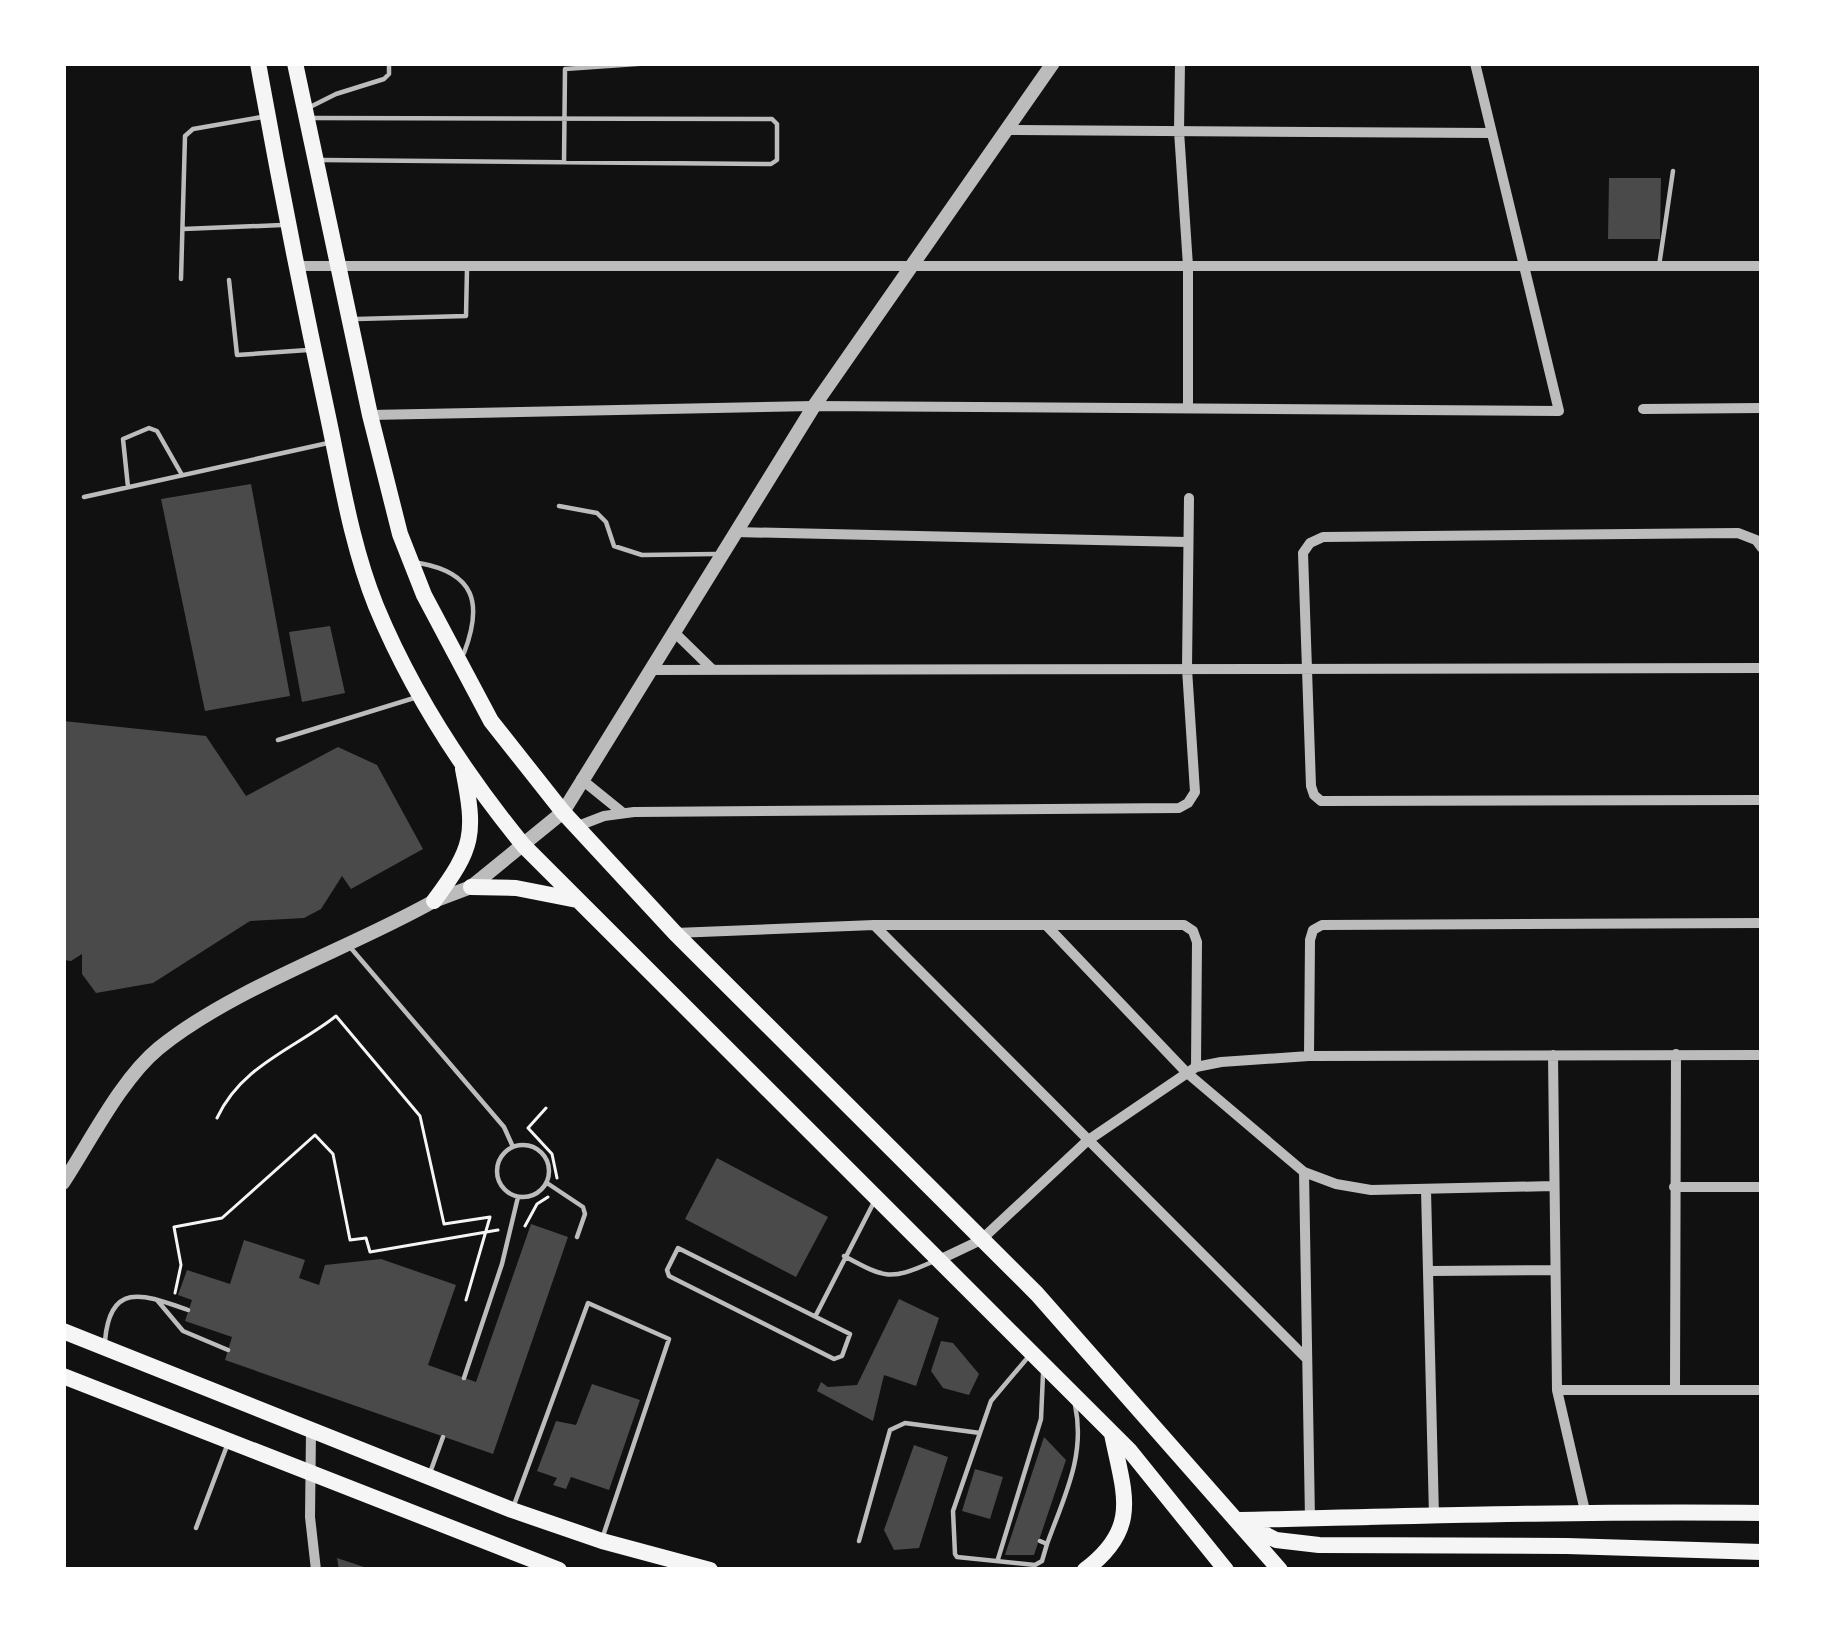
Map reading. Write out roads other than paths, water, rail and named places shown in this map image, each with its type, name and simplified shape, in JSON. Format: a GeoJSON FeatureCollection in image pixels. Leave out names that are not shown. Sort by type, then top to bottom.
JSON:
{"type":"FeatureCollection","features":[{"type":"Feature","properties":{"kind":"main road"},"geometry":{"type":"LineString","coordinates":[[258,63],[355,546],[376,607],[420,696],[462,762],[524,846],[1072,1391],[1167,1493],[1226,1570]]}},
{"type":"Feature","properties":{"kind":"main road"},"geometry":{"type":"LineString","coordinates":[[295,63],[400,534],[490,721],[563,812],[675,933],[1037,1294],[1280,1570]]}},
{"type":"Feature","properties":{"kind":"main road"},"geometry":{"type":"LineString","coordinates":[[434,901],[464,861],[471,835],[462,762]]}},
{"type":"Feature","properties":{"kind":"main road"},"geometry":{"type":"LineString","coordinates":[[471,887],[516,888],[578,901]]}},
{"type":"Feature","properties":{"kind":"main road"},"geometry":{"type":"LineString","coordinates":[[63,1330],[512,1510],[710,1570]]}},
{"type":"Feature","properties":{"kind":"main road"},"geometry":{"type":"LineString","coordinates":[[63,1376],[559,1570]]}},
{"type":"Feature","properties":{"kind":"main road"},"geometry":{"type":"LineString","coordinates":[[1085,1570],[1108,1552],[1123,1526],[1124,1492],[1112,1433]]}},
{"type":"Feature","properties":{"kind":"main road"},"geometry":{"type":"LineString","coordinates":[[1239,1520],[1585,1511],[1762,1513]]}},
{"type":"Feature","properties":{"kind":"main road"},"geometry":{"type":"LineString","coordinates":[[1239,1520],[1276,1540],[1319,1545],[1762,1552]]}},
{"type":"Feature","properties":{"kind":"street"},"geometry":{"type":"LineString","coordinates":[[63,1183],[156,1050],[216,1010],[471,887],[563,812],[814,406],[1053,63]]}},
{"type":"Feature","properties":{"kind":"street"},"geometry":{"type":"LineString","coordinates":[[1180,63],[1188,407]]}},
{"type":"Feature","properties":{"kind":"street"},"geometry":{"type":"LineString","coordinates":[[370,415],[814,406],[1558,410],[1475,63]]}},
{"type":"Feature","properties":{"kind":"street"},"geometry":{"type":"LineString","coordinates":[[1006,130],[1491,133]]}},
{"type":"Feature","properties":{"kind":"street"},"geometry":{"type":"LineString","coordinates":[[296,266],[1762,266]]}},
{"type":"Feature","properties":{"kind":"street"},"geometry":{"type":"LineString","coordinates":[[1643,409],[1762,408]]}},
{"type":"Feature","properties":{"kind":"street"},"geometry":{"type":"LineString","coordinates":[[578,826],[623,813],[1179,808],[1195,792],[1187,670],[1189,498]]}},
{"type":"Feature","properties":{"kind":"street"},"geometry":{"type":"LineString","coordinates":[[734,532],[1187,542]]}},
{"type":"Feature","properties":{"kind":"street"},"geometry":{"type":"LineString","coordinates":[[1762,548],[1756,540],[1738,533],[1323,537],[1303,553],[1311,786],[1313,795],[1322,801],[1762,800]]}},
{"type":"Feature","properties":{"kind":"street"},"geometry":{"type":"LineString","coordinates":[[673,630],[713,670]]}},
{"type":"Feature","properties":{"kind":"street"},"geometry":{"type":"LineString","coordinates":[[648,670],[1762,668]]}},
{"type":"Feature","properties":{"kind":"street"},"geometry":{"type":"LineString","coordinates":[[581,779],[623,813]]}},
{"type":"Feature","properties":{"kind":"street"},"geometry":{"type":"LineString","coordinates":[[1309,1056],[1310,940],[1313,930],[1322,925],[1762,923]]}},
{"type":"Feature","properties":{"kind":"street"},"geometry":{"type":"LineString","coordinates":[[675,933],[874,925],[1184,925],[1197,942],[1191,1070]]}},
{"type":"Feature","properties":{"kind":"street"},"geometry":{"type":"LineString","coordinates":[[874,925],[1307,1359]]}},
{"type":"Feature","properties":{"kind":"street"},"geometry":{"type":"LineString","coordinates":[[1046,925],[1191,1070],[1304,1172],[1370,1190],[1553,1186]]}},
{"type":"Feature","properties":{"kind":"street"},"geometry":{"type":"LineString","coordinates":[[1675,1389],[1676,1054]]}},
{"type":"Feature","properties":{"kind":"street"},"geometry":{"type":"LineString","coordinates":[[1553,1055],[1557,1390],[1585,1511]]}},
{"type":"Feature","properties":{"kind":"street"},"geometry":{"type":"LineString","coordinates":[[940,1259],[981,1240],[1087,1141],[1191,1070],[1221,1061],[1309,1056],[1762,1055]]}},
{"type":"Feature","properties":{"kind":"street"},"geometry":{"type":"LineString","coordinates":[[1304,1172],[1310,1519]]}},
{"type":"Feature","properties":{"kind":"street"},"geometry":{"type":"LineString","coordinates":[[1674,1187],[1762,1187]]}},
{"type":"Feature","properties":{"kind":"street"},"geometry":{"type":"LineString","coordinates":[[1426,1190],[1434,1518]]}},
{"type":"Feature","properties":{"kind":"street"},"geometry":{"type":"LineString","coordinates":[[1429,1271],[1555,1270]]}},
{"type":"Feature","properties":{"kind":"street"},"geometry":{"type":"LineString","coordinates":[[1557,1390],[1762,1390]]}},
{"type":"Feature","properties":{"kind":"street"},"geometry":{"type":"LineString","coordinates":[[311,1431],[310,1517],[316,1570]]}},
{"type":"Feature","properties":{"kind":"lane"},"geometry":{"type":"LineString","coordinates":[[306,114],[336,94],[384,79],[391,70],[389,63]]}},
{"type":"Feature","properties":{"kind":"lane"},"geometry":{"type":"LineString","coordinates":[[564,162],[565,69],[651,63]]}},
{"type":"Feature","properties":{"kind":"lane"},"geometry":{"type":"LineString","coordinates":[[306,114],[772,119],[777,124],[775,164],[317,160]]}},
{"type":"Feature","properties":{"kind":"lane"},"geometry":{"type":"LineString","coordinates":[[181,279],[185,136],[193,129],[267,116]]}},
{"type":"Feature","properties":{"kind":"lane"},"geometry":{"type":"LineString","coordinates":[[1659,266],[1672,171]]}},
{"type":"Feature","properties":{"kind":"lane"},"geometry":{"type":"LineString","coordinates":[[183,229],[288,225]]}},
{"type":"Feature","properties":{"kind":"lane"},"geometry":{"type":"LineString","coordinates":[[351,319],[466,316],[467,265]]}},
{"type":"Feature","properties":{"kind":"lane"},"geometry":{"type":"LineString","coordinates":[[230,280],[237,355],[314,350]]}},
{"type":"Feature","properties":{"kind":"lane"},"geometry":{"type":"LineString","coordinates":[[128,487],[123,439],[149,428],[157,431],[182,476]]}},
{"type":"Feature","properties":{"kind":"lane"},"geometry":{"type":"LineString","coordinates":[[84,497],[333,442]]}},
{"type":"Feature","properties":{"kind":"lane"},"geometry":{"type":"LineString","coordinates":[[560,506],[597,513],[606,522],[614,546],[642,555],[721,554]]}},
{"type":"Feature","properties":{"kind":"lane"},"geometry":{"type":"LineString","coordinates":[[412,562],[452,571],[464,581],[475,624],[460,664]]}},
{"type":"Feature","properties":{"kind":"lane"},"geometry":{"type":"LineString","coordinates":[[278,740],[420,696]]}},
{"type":"Feature","properties":{"kind":"lane"},"geometry":{"type":"LineString","coordinates":[[349,946],[504,1127],[513,1147]]}},
{"type":"Feature","properties":{"kind":"lane"},"geometry":{"type":"LineString","coordinates":[[524,1145],[542,1153],[550,1185],[532,1196],[506,1192],[496,1176],[500,1158],[524,1145]]}},
{"type":"Feature","properties":{"kind":"lane"},"geometry":{"type":"LineString","coordinates":[[550,1185],[583,1207],[577,1237]]}},
{"type":"Feature","properties":{"kind":"lane"},"geometry":{"type":"LineString","coordinates":[[464,1378],[502,1264],[518,1197]]}},
{"type":"Feature","properties":{"kind":"lane"},"geometry":{"type":"LineString","coordinates":[[815,1315],[877,1197]]}},
{"type":"Feature","properties":{"kind":"lane"},"geometry":{"type":"LineString","coordinates":[[682,1248],[815,1315],[850,1334],[838,1359],[669,1276],[667,1270],[682,1248]]}},
{"type":"Feature","properties":{"kind":"lane"},"geometry":{"type":"LineString","coordinates":[[844,1256],[884,1278],[940,1259]]}},
{"type":"Feature","properties":{"kind":"lane"},"geometry":{"type":"LineString","coordinates":[[105,1347],[106,1325],[118,1302],[140,1296],[188,1310]]}},
{"type":"Feature","properties":{"kind":"lane"},"geometry":{"type":"LineString","coordinates":[[157,1300],[183,1331],[228,1350]]}},
{"type":"Feature","properties":{"kind":"lane"},"geometry":{"type":"LineString","coordinates":[[512,1510],[588,1304],[669,1339],[602,1541]]}},
{"type":"Feature","properties":{"kind":"lane"},"geometry":{"type":"LineString","coordinates":[[1037,1356],[992,1401],[953,1510],[957,1557],[1039,1564],[1079,1429],[1072,1391]]}},
{"type":"Feature","properties":{"kind":"lane"},"geometry":{"type":"LineString","coordinates":[[998,1559],[1029,1469],[1043,1406],[1037,1356]]}},
{"type":"Feature","properties":{"kind":"lane"},"geometry":{"type":"LineString","coordinates":[[860,1541],[890,1430],[904,1423],[980,1433]]}},
{"type":"Feature","properties":{"kind":"lane"},"geometry":{"type":"LineString","coordinates":[[429,1475],[443,1437]]}},
{"type":"Feature","properties":{"kind":"lane"},"geometry":{"type":"LineString","coordinates":[[196,1528],[228,1441]]}}]}
